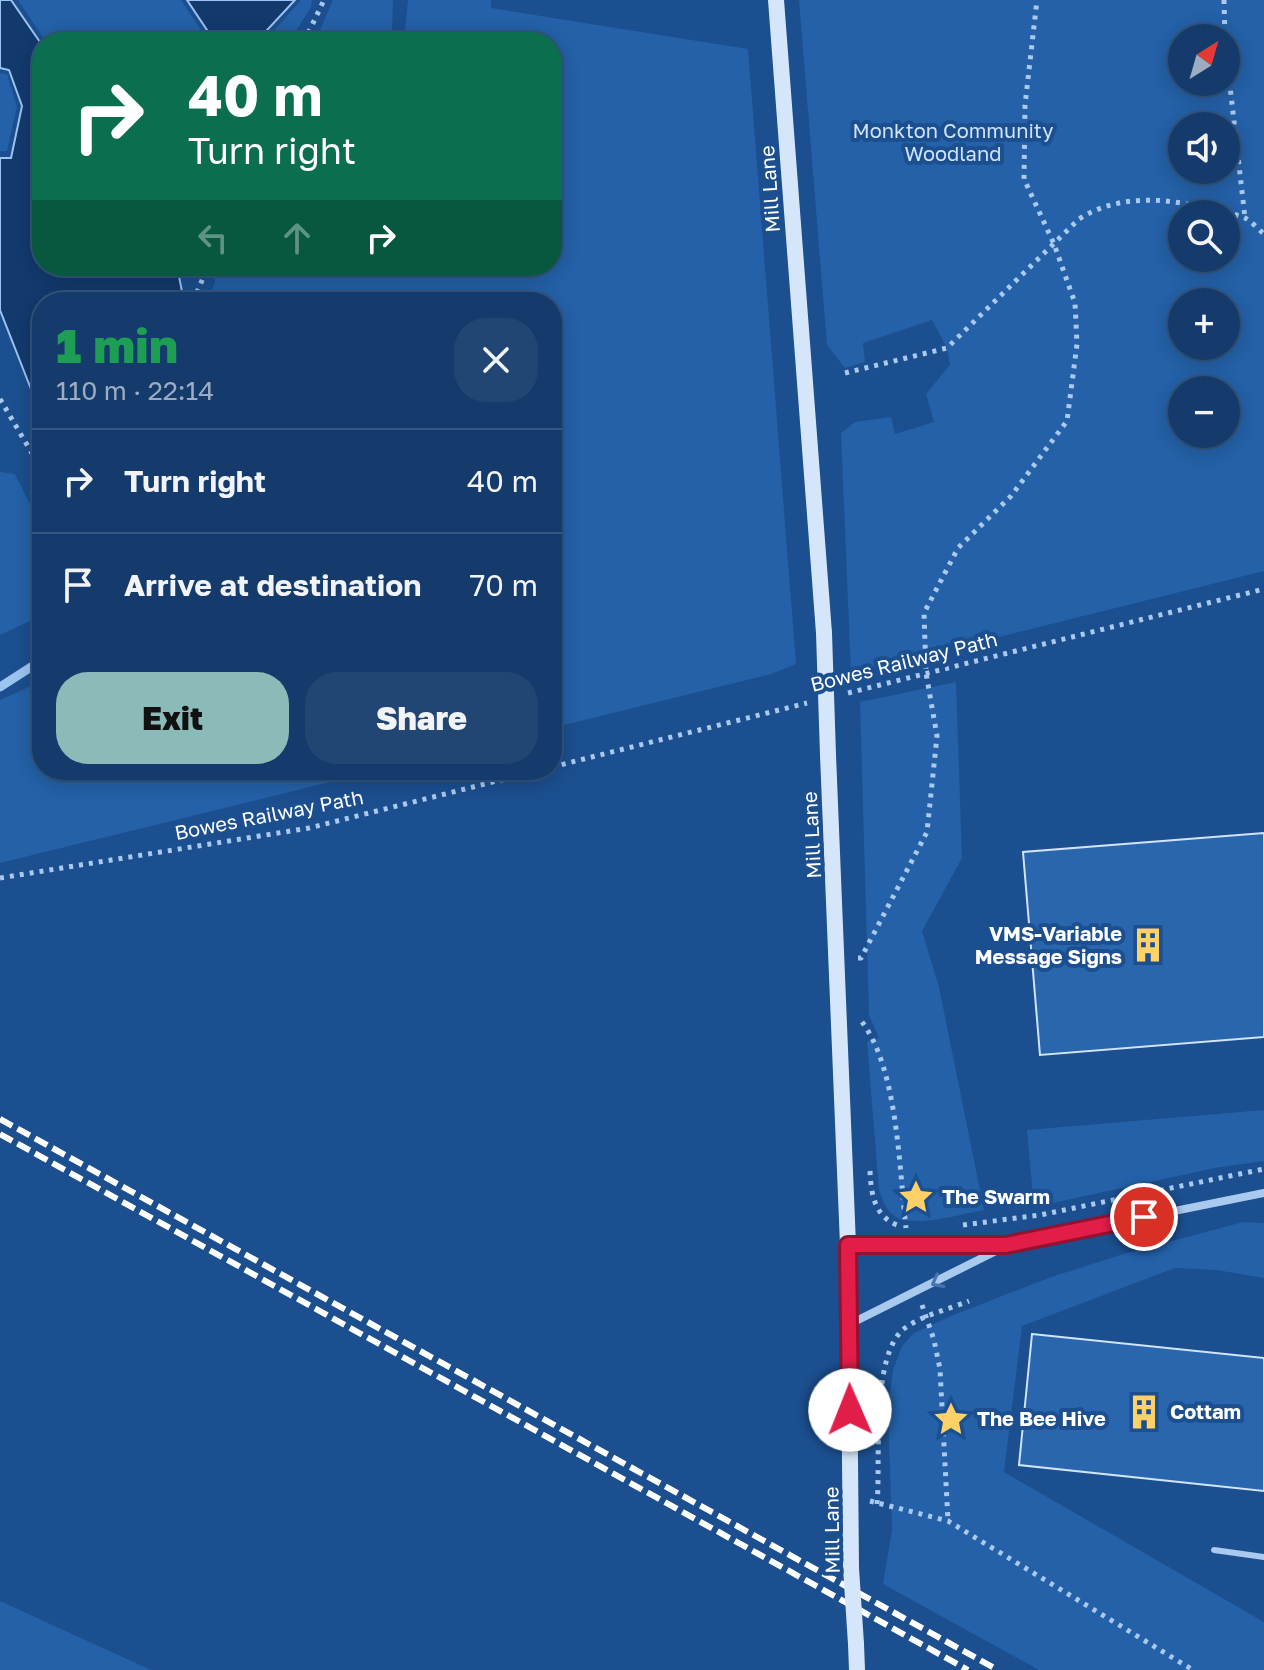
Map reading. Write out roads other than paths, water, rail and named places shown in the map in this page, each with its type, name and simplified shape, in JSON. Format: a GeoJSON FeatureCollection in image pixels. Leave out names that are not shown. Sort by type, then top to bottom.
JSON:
{"type":"FeatureCollection","features":[{"type":"Feature","properties":{"kind":"main road","name":"Mill Lane"},"geometry":{"type":"LineString","coordinates":[[776,0],[824,633],[848,1245],[851,1568],[857,1670]]}},
{"type":"Feature","properties":{"kind":"street"},"geometry":{"type":"LineString","coordinates":[[848,1245],[1006,1245],[1264,1193]]}},
{"type":"Feature","properties":{"kind":"street"},"geometry":{"type":"LineString","coordinates":[[848,1325],[1006,1245]]}},
{"type":"Feature","properties":{"kind":"lane"},"geometry":{"type":"LineString","coordinates":[[1214,1550],[1264,1557]]}},
{"type":"Feature","properties":{"kind":"waterway"},"geometry":{"type":"LineString","coordinates":[[0,687],[32,666]]}},
{"type":"Feature","properties":{"kind":"railway"},"geometry":{"type":"LineString","coordinates":[[0,1119],[998,1670]]}},
{"type":"Feature","properties":{"kind":"railway"},"geometry":{"type":"LineString","coordinates":[[0,1134],[968,1670]]}},
{"type":"Feature","properties":{"kind":"place","name":"VMS-Variable Message Signs"},"geometry":{"type":"Point","coordinates":[1148,945]}},
{"type":"Feature","properties":{"kind":"place","name":"The Swarm"},"geometry":{"type":"Point","coordinates":[916,1197]}},
{"type":"Feature","properties":{"kind":"place","name":"Cottam"},"geometry":{"type":"Point","coordinates":[1144,1412]}},
{"type":"Feature","properties":{"kind":"place","name":"The Bee Hive"},"geometry":{"type":"Point","coordinates":[951,1419]}},
{"type":"Feature","properties":{"kind":"park label","name":"Monkton Community Woodland"},"geometry":{"type":"Point","coordinates":[953,142]}}]}
